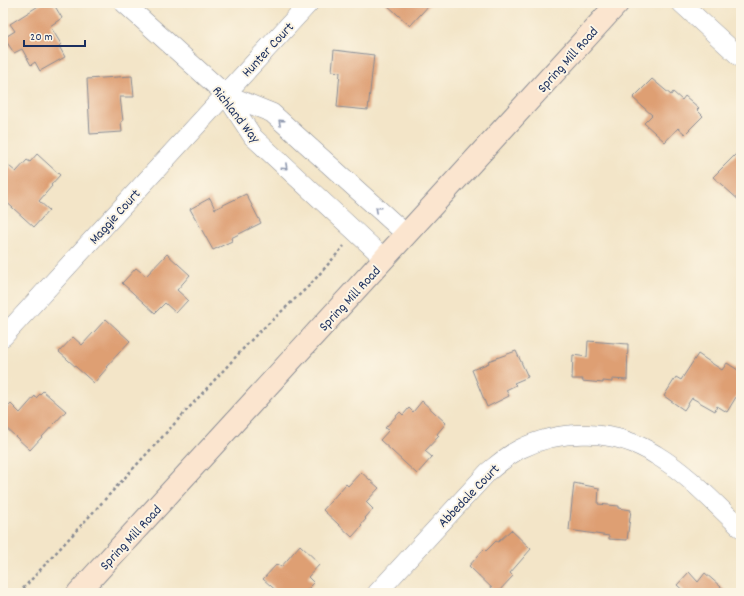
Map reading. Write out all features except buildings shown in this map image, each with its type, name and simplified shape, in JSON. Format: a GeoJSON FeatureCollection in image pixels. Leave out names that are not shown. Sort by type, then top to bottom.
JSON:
{"type":"FeatureCollection","features":[{"type":"Feature","properties":{"kind":"street","name":"Richland Way"},"geometry":{"type":"LineString","coordinates":[[124,3],[225,94],[253,137],[385,260]]}},
{"type":"Feature","properties":{"kind":"street","name":"Hunter Court"},"geometry":{"type":"LineString","coordinates":[[225,94],[310,3]]}},
{"type":"Feature","properties":{"kind":"street","name":"Spring Mill Road"},"geometry":{"type":"LineString","coordinates":[[78,593],[385,260],[618,3]]}},
{"type":"Feature","properties":{"kind":"street"},"geometry":{"type":"LineString","coordinates":[[681,3],[741,58]]}},
{"type":"Feature","properties":{"kind":"street"},"geometry":{"type":"LineString","coordinates":[[225,94],[272,113],[407,235]]}},
{"type":"Feature","properties":{"kind":"street","name":"Maggie Court"},"geometry":{"type":"LineString","coordinates":[[3,337],[225,94]]}},
{"type":"Feature","properties":{"kind":"street","name":"Abbedale Court"},"geometry":{"type":"LineString","coordinates":[[377,593],[488,472],[519,449],[540,441],[562,436],[587,434],[612,436],[635,444],[656,454],[676,469],[741,528]]}},
{"type":"Feature","properties":{"kind":"path"},"geometry":{"type":"LineString","coordinates":[[19,593],[254,337],[310,284],[356,233]]}}]}
